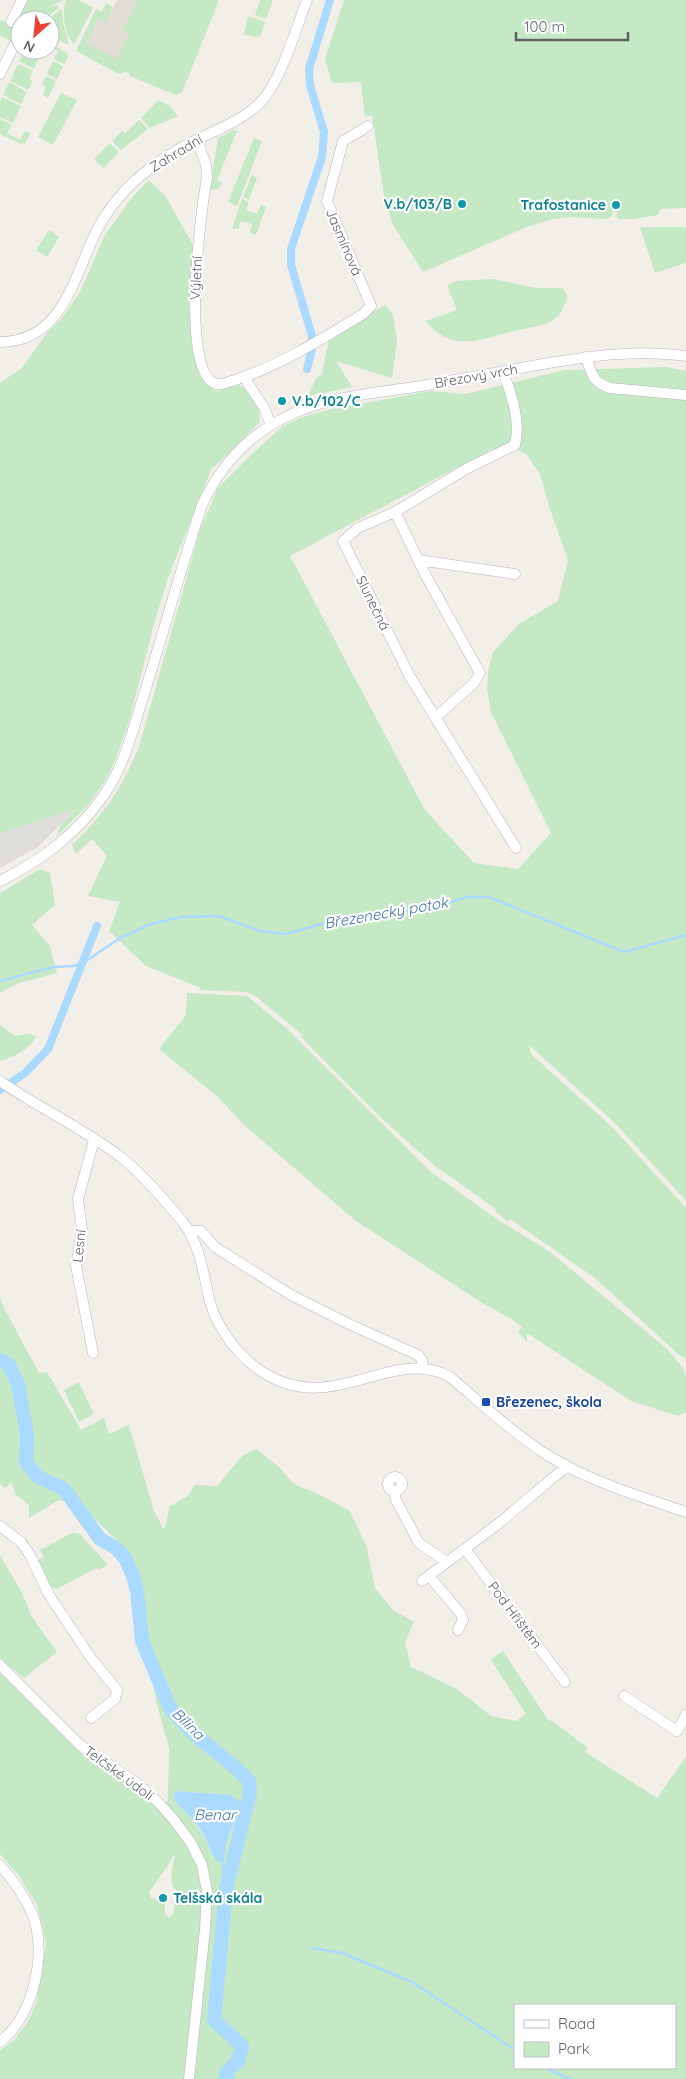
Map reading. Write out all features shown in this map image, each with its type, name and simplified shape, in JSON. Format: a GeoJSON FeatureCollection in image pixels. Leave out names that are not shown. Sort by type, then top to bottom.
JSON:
{"type":"FeatureCollection","features":[{"type":"Feature","properties":{"kind":"street","name":"Zahradní"},"geometry":{"type":"LineString","coordinates":[[0,342],[26,336],[37,331],[67,299],[96,232],[109,210],[128,187],[158,161],[236,121],[260,103],[274,82],[307,0]]}},
{"type":"Feature","properties":{"kind":"street"},"geometry":{"type":"LineString","coordinates":[[0,74],[10,54]]}},
{"type":"Feature","properties":{"kind":"street","name":"Jasmínová"},"geometry":{"type":"LineString","coordinates":[[244,377],[304,350],[364,314],[371,306],[327,201],[343,141],[368,126]]}},
{"type":"Feature","properties":{"kind":"street","name":"Výletní"},"geometry":{"type":"LineString","coordinates":[[197,140],[206,165],[197,257],[194,323],[200,360],[204,371],[213,383],[221,384],[244,377]]}},
{"type":"Feature","properties":{"kind":"street","name":"Březový vrch"},"geometry":{"type":"LineString","coordinates":[[0,881],[41,858],[71,834],[87,817],[113,781],[122,763],[202,505],[217,477],[250,440],[272,425],[301,410],[337,400],[586,357],[641,352],[663,352],[686,356]]}},
{"type":"Feature","properties":{"kind":"street"},"geometry":{"type":"LineString","coordinates":[[586,357],[595,381],[602,385],[610,388],[686,395]]}},
{"type":"Feature","properties":{"kind":"street","name":"Slunečná"},"geometry":{"type":"LineString","coordinates":[[503,371],[514,402],[518,436],[515,445],[466,469],[396,512],[358,528],[343,541],[409,675],[516,848]]}},
{"type":"Feature","properties":{"kind":"street"},"geometry":{"type":"LineString","coordinates":[[244,377],[264,408],[272,425]]}},
{"type":"Feature","properties":{"kind":"street"},"geometry":{"type":"LineString","coordinates":[[396,512],[418,560],[480,673],[474,683],[436,717]]}},
{"type":"Feature","properties":{"kind":"street"},"geometry":{"type":"LineString","coordinates":[[418,560],[516,574]]}},
{"type":"Feature","properties":{"kind":"street"},"geometry":{"type":"LineString","coordinates":[[0,1082],[94,1140],[130,1165],[181,1220],[189,1232],[200,1257],[210,1302],[218,1322],[227,1337],[241,1353],[255,1367],[268,1376],[293,1385],[322,1388],[345,1385],[407,1368],[422,1368],[436,1371],[450,1378],[531,1443],[567,1466],[607,1484],[686,1512]]}},
{"type":"Feature","properties":{"kind":"street","name":"Lesní"},"geometry":{"type":"LineString","coordinates":[[93,1353],[76,1266],[82,1230],[78,1199],[94,1140]]}},
{"type":"Feature","properties":{"kind":"street"},"geometry":{"type":"LineString","coordinates":[[189,1232],[201,1231],[214,1247],[291,1295],[418,1355],[422,1360],[422,1368]]}},
{"type":"Feature","properties":{"kind":"street"},"geometry":{"type":"LineString","coordinates":[[458,1630],[463,1620],[462,1614],[425,1578],[504,1520],[567,1466]]}},
{"type":"Feature","properties":{"kind":"street"},"geometry":{"type":"LineString","coordinates":[[394,1491],[396,1500],[419,1543],[447,1562]]}},
{"type":"Feature","properties":{"kind":"street"},"geometry":{"type":"LineString","coordinates":[[0,1526],[24,1547],[49,1595],[91,1658],[117,1690],[115,1698],[91,1718]]}},
{"type":"Feature","properties":{"kind":"street","name":"Pod Hřištěm"},"geometry":{"type":"LineString","coordinates":[[465,1549],[564,1682]]}},
{"type":"Feature","properties":{"kind":"street","name":"Telčské údolí"},"geometry":{"type":"LineString","coordinates":[[0,1665],[80,1745],[138,1784],[158,1802],[191,1843],[202,1865],[207,1891],[205,1929],[189,2079]]}},
{"type":"Feature","properties":{"kind":"street"},"geometry":{"type":"LineString","coordinates":[[624,1696],[677,1731],[686,1715]]}},
{"type":"Feature","properties":{"kind":"street"},"geometry":{"type":"LineString","coordinates":[[0,1865],[17,1884],[32,1915],[39,1946],[34,1985],[29,2002],[15,2027],[0,2042]]}},
{"type":"Feature","properties":{"kind":"shaded area"},"geometry":{"type":"Polygon","coordinates":[[[117,0],[219,0],[182,92],[176,95],[130,76],[129,73],[86,43],[98,18],[106,22],[117,0]]]}},
{"type":"Feature","properties":{"kind":"shaded area"},"geometry":{"type":"Polygon","coordinates":[[[77,808],[38,847],[0,868],[0,833],[77,808]]]}},
{"type":"Feature","properties":{"kind":"green space"},"geometry":{"type":"Polygon","coordinates":[[[26,0],[63,0],[42,10],[22,10],[26,0]]]}},
{"type":"Feature","properties":{"kind":"green space"},"geometry":{"type":"Polygon","coordinates":[[[66,0],[78,0],[93,8],[74,44],[68,34],[65,23],[64,11],[66,0]]]}},
{"type":"Feature","properties":{"kind":"green space"},"geometry":{"type":"Polygon","coordinates":[[[138,0],[219,0],[182,92],[176,95],[130,76],[129,73],[119,74],[76,51],[96,9],[102,12],[106,3],[113,7],[106,22],[98,19],[86,43],[117,59],[129,34],[123,31],[138,0]]]}},
{"type":"Feature","properties":{"kind":"green space"},"geometry":{"type":"Polygon","coordinates":[[[260,0],[273,0],[266,19],[255,15],[260,0]]]}},
{"type":"Feature","properties":{"kind":"green space"},"geometry":{"type":"Polygon","coordinates":[[[344,0],[686,0],[686,208],[661,209],[657,215],[634,219],[619,219],[616,216],[620,200],[614,199],[612,216],[607,219],[570,217],[552,219],[527,227],[423,272],[393,225],[384,196],[372,115],[365,117],[361,82],[332,83],[325,59],[344,0]]]}},
{"type":"Feature","properties":{"kind":"green space"},"geometry":{"type":"Polygon","coordinates":[[[58,5],[56,10],[42,10],[58,5]]]}},
{"type":"Feature","properties":{"kind":"green space"},"geometry":{"type":"Polygon","coordinates":[[[62,8],[63,23],[69,45],[60,41],[60,10],[62,8]]]}},
{"type":"Feature","properties":{"kind":"green space"},"geometry":{"type":"Polygon","coordinates":[[[248,16],[265,22],[260,37],[244,35],[248,16]]]}},
{"type":"Feature","properties":{"kind":"green space"},"geometry":{"type":"Polygon","coordinates":[[[0,20],[10,25],[10,41],[0,36],[0,20]]]}},
{"type":"Feature","properties":{"kind":"green space"},"geometry":{"type":"Polygon","coordinates":[[[60,49],[67,53],[68,57],[64,64],[56,60],[60,60],[60,49]]]}},
{"type":"Feature","properties":{"kind":"green space"},"geometry":{"type":"Polygon","coordinates":[[[20,60],[38,60],[34,69],[20,60]]]}},
{"type":"Feature","properties":{"kind":"green space"},"geometry":{"type":"Polygon","coordinates":[[[53,61],[63,66],[57,79],[47,74],[53,61]]]}},
{"type":"Feature","properties":{"kind":"green space"},"geometry":{"type":"Polygon","coordinates":[[[18,64],[33,71],[29,79],[33,81],[28,90],[10,81],[18,64]]]}},
{"type":"Feature","properties":{"kind":"green space"},"geometry":{"type":"Polygon","coordinates":[[[46,76],[56,81],[48,98],[43,95],[46,87],[42,85],[46,76]]]}},
{"type":"Feature","properties":{"kind":"green space"},"geometry":{"type":"Polygon","coordinates":[[[9,82],[27,92],[21,104],[3,95],[9,82]]]}},
{"type":"Feature","properties":{"kind":"green space"},"geometry":{"type":"Polygon","coordinates":[[[61,93],[77,100],[53,145],[38,137],[61,93]]]}},
{"type":"Feature","properties":{"kind":"green space"},"geometry":{"type":"Polygon","coordinates":[[[2,97],[21,106],[13,123],[0,117],[2,97]]]}},
{"type":"Feature","properties":{"kind":"green space"},"geometry":{"type":"Polygon","coordinates":[[[158,100],[171,107],[178,116],[150,128],[141,118],[158,100]]]}},
{"type":"Feature","properties":{"kind":"green space"},"geometry":{"type":"Polygon","coordinates":[[[0,119],[12,125],[7,133],[20,140],[25,131],[30,133],[26,142],[21,144],[0,134],[0,119]]]}},
{"type":"Feature","properties":{"kind":"green space"},"geometry":{"type":"Polygon","coordinates":[[[139,120],[148,129],[121,150],[112,141],[122,131],[125,133],[139,120]]]}},
{"type":"Feature","properties":{"kind":"green space"},"geometry":{"type":"Polygon","coordinates":[[[234,130],[237,131],[217,180],[222,183],[219,188],[213,190],[210,188],[218,138],[234,130]]]}},
{"type":"Feature","properties":{"kind":"green space"},"geometry":{"type":"Polygon","coordinates":[[[254,138],[262,141],[237,206],[228,202],[254,138]]]}},
{"type":"Feature","properties":{"kind":"green space"},"geometry":{"type":"Polygon","coordinates":[[[110,143],[119,152],[103,168],[94,159],[110,143]]]}},
{"type":"Feature","properties":{"kind":"green space"},"geometry":{"type":"Polygon","coordinates":[[[252,175],[257,178],[249,199],[243,197],[252,175]]]}},
{"type":"Feature","properties":{"kind":"green space"},"geometry":{"type":"Polygon","coordinates":[[[149,180],[166,197],[193,245],[189,307],[192,347],[198,368],[213,390],[219,391],[236,383],[246,390],[257,405],[260,417],[259,423],[211,470],[168,578],[130,718],[115,761],[105,781],[89,804],[56,837],[60,826],[76,809],[0,833],[0,383],[22,368],[47,333],[62,318],[80,292],[105,235],[130,200],[149,180]]]}},
{"type":"Feature","properties":{"kind":"green space"},"geometry":{"type":"Polygon","coordinates":[[[242,199],[249,202],[246,210],[257,214],[261,205],[266,207],[256,235],[250,233],[252,224],[241,221],[238,229],[232,229],[242,199]]]}},
{"type":"Feature","properties":{"kind":"green space"},"geometry":{"type":"Polygon","coordinates":[[[640,227],[686,227],[686,263],[655,273],[640,227]]]}},
{"type":"Feature","properties":{"kind":"green space"},"geometry":{"type":"Polygon","coordinates":[[[49,230],[59,237],[47,257],[36,250],[49,230]]]}},
{"type":"Feature","properties":{"kind":"green space"},"geometry":{"type":"Polygon","coordinates":[[[493,279],[536,288],[563,288],[568,296],[560,314],[550,322],[478,340],[456,341],[446,338],[426,321],[457,310],[447,285],[455,281],[493,279]]]}},
{"type":"Feature","properties":{"kind":"green space"},"geometry":{"type":"Polygon","coordinates":[[[385,305],[393,314],[397,342],[392,378],[336,361],[352,387],[308,396],[316,378],[322,374],[329,338],[385,305]]]}},
{"type":"Feature","properties":{"kind":"green space"},"geometry":{"type":"Polygon","coordinates":[[[667,367],[686,371],[686,1201],[615,1123],[528,1044],[532,1055],[612,1127],[686,1208],[686,1359],[678,1354],[595,1278],[510,1219],[507,1221],[496,1212],[496,1209],[435,1166],[381,1118],[299,1035],[305,1037],[257,997],[247,992],[200,990],[201,988],[146,966],[109,931],[120,902],[88,896],[107,856],[92,839],[76,854],[72,845],[95,822],[112,800],[139,747],[200,530],[218,488],[253,453],[283,426],[303,417],[327,410],[430,391],[465,394],[565,370],[667,367]],[[512,447],[492,449],[290,556],[425,810],[474,863],[518,869],[551,833],[491,712],[487,689],[488,673],[493,652],[519,624],[558,601],[568,561],[540,474],[526,454],[512,447]]]}},
{"type":"Feature","properties":{"kind":"green space"},"geometry":{"type":"Polygon","coordinates":[[[40,869],[50,873],[55,905],[32,925],[50,946],[57,973],[16,984],[0,993],[0,893],[40,869]]]}},
{"type":"Feature","properties":{"kind":"green space"},"geometry":{"type":"Polygon","coordinates":[[[187,993],[247,996],[285,1027],[431,1172],[495,1218],[549,1251],[667,1349],[683,1368],[686,1376],[686,1412],[678,1416],[631,1401],[527,1333],[527,1342],[518,1332],[522,1327],[512,1319],[484,1304],[356,1221],[244,1125],[219,1098],[159,1049],[186,1015],[187,993]]]}},
{"type":"Feature","properties":{"kind":"green space"},"geometry":{"type":"Polygon","coordinates":[[[0,1025],[15,1036],[30,1034],[36,1036],[30,1045],[16,1055],[0,1061],[0,1025]]]}},
{"type":"Feature","properties":{"kind":"green space"},"geometry":{"type":"Polygon","coordinates":[[[0,1297],[39,1373],[47,1372],[81,1430],[104,1418],[109,1434],[129,1425],[154,1511],[164,1530],[170,1506],[188,1496],[195,1485],[217,1486],[242,1456],[256,1449],[277,1465],[294,1484],[350,1511],[367,1548],[375,1588],[393,1610],[414,1622],[405,1642],[411,1667],[457,1689],[491,1716],[516,1721],[526,1714],[491,1660],[503,1651],[548,1720],[588,1748],[585,1752],[657,1798],[686,1757],[686,2079],[0,2079],[0,2050],[13,2041],[27,2023],[36,2004],[46,1943],[37,1905],[19,1876],[0,1854],[0,1672],[84,1756],[124,1780],[159,1810],[168,1800],[169,1748],[156,1701],[137,1568],[121,1544],[81,1506],[59,1500],[29,1518],[29,1505],[15,1494],[11,1482],[6,1488],[0,1484],[0,1297]],[[175,1792],[176,1802],[197,1827],[213,1857],[224,1858],[227,1842],[238,1814],[230,1795],[175,1792]],[[175,1853],[149,1892],[151,1898],[165,1903],[165,1913],[169,1918],[173,1913],[175,1902],[180,1899],[172,1880],[175,1853]]]}},
{"type":"Feature","properties":{"kind":"green space"},"geometry":{"type":"Polygon","coordinates":[[[79,1382],[94,1414],[79,1422],[64,1390],[79,1382]]]}},
{"type":"Feature","properties":{"kind":"green space"},"geometry":{"type":"Polygon","coordinates":[[[72,1533],[80,1534],[108,1565],[98,1570],[96,1568],[57,1589],[47,1585],[36,1561],[44,1557],[40,1550],[72,1533]]]}},
{"type":"Feature","properties":{"kind":"green space"},"geometry":{"type":"Polygon","coordinates":[[[0,1555],[22,1593],[32,1617],[57,1652],[24,1678],[0,1658],[0,1555]]]}},
{"type":"Feature","properties":{"kind":"water","name":"Benar"},"geometry":{"type":"Polygon","coordinates":[[[175,1792],[230,1795],[240,1802],[227,1842],[225,1855],[221,1862],[213,1856],[200,1829],[176,1802],[174,1797],[175,1792]]]}},
{"type":"Feature","properties":{"kind":"waterway"},"geometry":{"type":"LineString","coordinates":[[307,369],[312,349],[312,336],[291,265],[291,249],[322,157],[324,132],[310,85],[309,69],[330,0]]}},
{"type":"Feature","properties":{"kind":"waterway","name":"Březenecký potok"},"geometry":{"type":"LineString","coordinates":[[0,981],[53,967],[73,966],[83,963],[120,938],[151,924],[181,917],[219,916],[260,931],[286,934],[347,917],[428,909],[468,897],[489,897],[624,952],[686,935]]}},
{"type":"Feature","properties":{"kind":"waterway"},"geometry":{"type":"LineString","coordinates":[[0,1090],[25,1073],[48,1049],[97,926]]}},
{"type":"Feature","properties":{"kind":"waterway","name":"Bílina"},"geometry":{"type":"LineString","coordinates":[[0,1360],[9,1365],[18,1384],[27,1434],[26,1462],[38,1477],[64,1489],[100,1539],[116,1548],[125,1558],[137,1591],[142,1641],[171,1710],[191,1731],[249,1781],[250,1793],[226,1889],[214,2020],[242,2046],[238,2061],[226,2073],[227,2079]]}},
{"type":"Feature","properties":{"kind":"waterway"},"geometry":{"type":"LineString","coordinates":[[238,1805],[248,1802]]}},
{"type":"Feature","properties":{"kind":"waterway"},"geometry":{"type":"LineString","coordinates":[[222,1858],[226,1889]]}},
{"type":"Feature","properties":{"kind":"waterway"},"geometry":{"type":"LineString","coordinates":[[313,1948],[342,1953],[412,1982],[514,2049]]}},
{"type":"Feature","properties":{"kind":"waterway"},"geometry":{"type":"LineString","coordinates":[[548,2069],[569,2079]]}},
{"type":"Feature","properties":{"kind":"place","name":"V.b/103/B"},"geometry":{"type":"Point","coordinates":[462,204]}},
{"type":"Feature","properties":{"kind":"place","name":"Trafostanice"},"geometry":{"type":"Point","coordinates":[616,205]}},
{"type":"Feature","properties":{"kind":"place","name":"V.b/102/C"},"geometry":{"type":"Point","coordinates":[282,401]}},
{"type":"Feature","properties":{"kind":"place","name":"Březenec, škola"},"geometry":{"type":"Point","coordinates":[486,1402]}},
{"type":"Feature","properties":{"kind":"place","name":"Telšská skála"},"geometry":{"type":"Point","coordinates":[163,1898]}}]}
